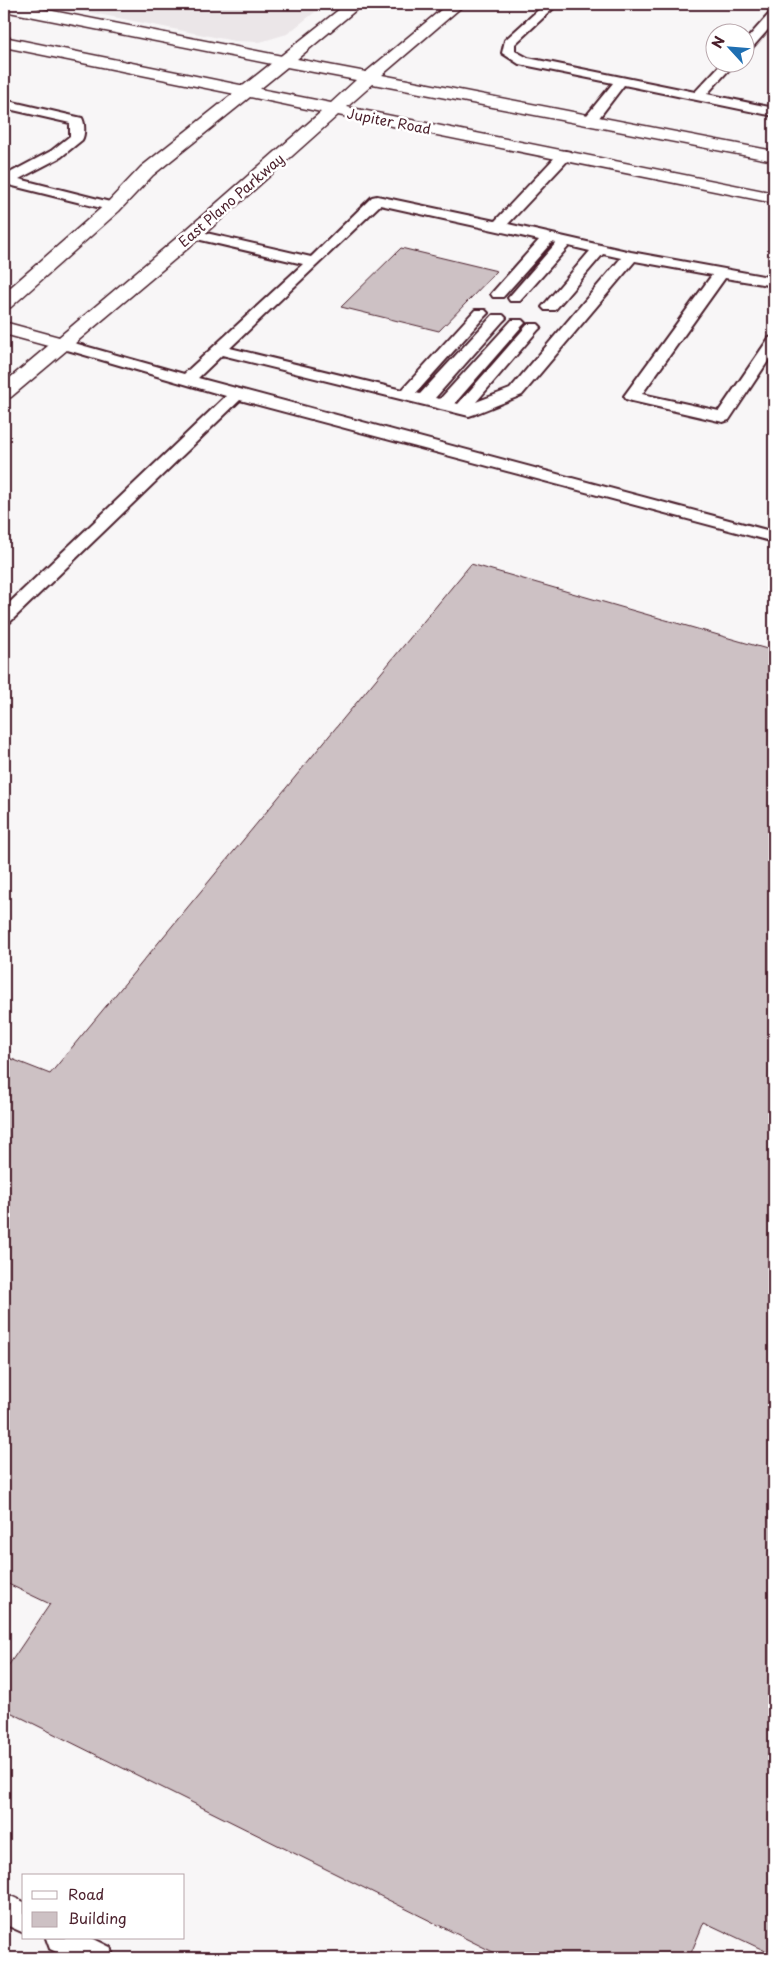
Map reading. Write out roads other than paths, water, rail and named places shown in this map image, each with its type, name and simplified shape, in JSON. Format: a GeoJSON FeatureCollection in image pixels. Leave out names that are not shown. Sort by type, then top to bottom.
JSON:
{"type":"FeatureCollection","features":[{"type":"Feature","properties":{"kind":"main road"},"geometry":{"type":"LineString","coordinates":[[4,303],[113,207],[147,171],[355,4]]}},
{"type":"Feature","properties":{"kind":"main road","name":"East Plano Parkway"},"geometry":{"type":"LineString","coordinates":[[4,393],[193,234],[368,79],[457,4]]}},
{"type":"Feature","properties":{"kind":"main road"},"geometry":{"type":"LineString","coordinates":[[16,6],[368,79],[774,156]]}},
{"type":"Feature","properties":{"kind":"main road","name":"Jupiter Road"},"geometry":{"type":"LineString","coordinates":[[4,42],[774,198]]}},
{"type":"Feature","properties":{"kind":"main road"},"geometry":{"type":"LineString","coordinates":[[4,328],[62,344]]}},
{"type":"Feature","properties":{"kind":"lane"},"geometry":{"type":"LineString","coordinates":[[552,4],[508,43],[508,53],[524,61],[774,112]]}},
{"type":"Feature","properties":{"kind":"lane"},"geometry":{"type":"LineString","coordinates":[[756,35],[774,16]]}},
{"type":"Feature","properties":{"kind":"lane"},"geometry":{"type":"LineString","coordinates":[[698,97],[721,72]]}},
{"type":"Feature","properties":{"kind":"lane"},"geometry":{"type":"LineString","coordinates":[[590,120],[621,81]]}},
{"type":"Feature","properties":{"kind":"lane"},"geometry":{"type":"LineString","coordinates":[[4,104],[77,121],[77,137],[56,154],[5,181]]}},
{"type":"Feature","properties":{"kind":"lane"},"geometry":{"type":"LineString","coordinates":[[498,226],[565,155]]}},
{"type":"Feature","properties":{"kind":"lane"},"geometry":{"type":"LineString","coordinates":[[5,181],[113,207]]}},
{"type":"Feature","properties":{"kind":"lane"},"geometry":{"type":"LineString","coordinates":[[187,380],[314,262],[377,200],[631,256],[774,282]]}},
{"type":"Feature","properties":{"kind":"lane"},"geometry":{"type":"LineString","coordinates":[[193,234],[314,262]]}},
{"type":"Feature","properties":{"kind":"lane"},"geometry":{"type":"LineString","coordinates":[[498,294],[548,238]]}},
{"type":"Feature","properties":{"kind":"lane"},"geometry":{"type":"LineString","coordinates":[[515,298],[566,241]]}},
{"type":"Feature","properties":{"kind":"lane"},"geometry":{"type":"LineString","coordinates":[[571,260],[583,245]]}},
{"type":"Feature","properties":{"kind":"lane"},"geometry":{"type":"LineString","coordinates":[[550,307],[599,249]]}},
{"type":"Feature","properties":{"kind":"lane"},"geometry":{"type":"LineString","coordinates":[[219,350],[469,411],[516,392],[631,256]]}},
{"type":"Feature","properties":{"kind":"lane"},"geometry":{"type":"LineString","coordinates":[[721,273],[632,396],[723,417],[774,341]]}},
{"type":"Feature","properties":{"kind":"lane"},"geometry":{"type":"LineString","coordinates":[[406,395],[480,314]]}},
{"type":"Feature","properties":{"kind":"lane"},"geometry":{"type":"LineString","coordinates":[[424,400],[498,318]]}},
{"type":"Feature","properties":{"kind":"lane"},"geometry":{"type":"LineString","coordinates":[[444,405],[518,323]]}},
{"type":"Feature","properties":{"kind":"lane"},"geometry":{"type":"LineString","coordinates":[[462,409],[533,327]]}},
{"type":"Feature","properties":{"kind":"lane"},"geometry":{"type":"LineString","coordinates":[[62,344],[237,394],[774,537]]}},
{"type":"Feature","properties":{"kind":"lane"},"geometry":{"type":"LineString","coordinates":[[4,618],[237,394]]}},
{"type":"Feature","properties":{"kind":"lane"},"geometry":{"type":"LineString","coordinates":[[4,1908],[22,1917]]}},
{"type":"Feature","properties":{"kind":"lane"},"geometry":{"type":"LineString","coordinates":[[66,1940],[99,1958]]}}]}
